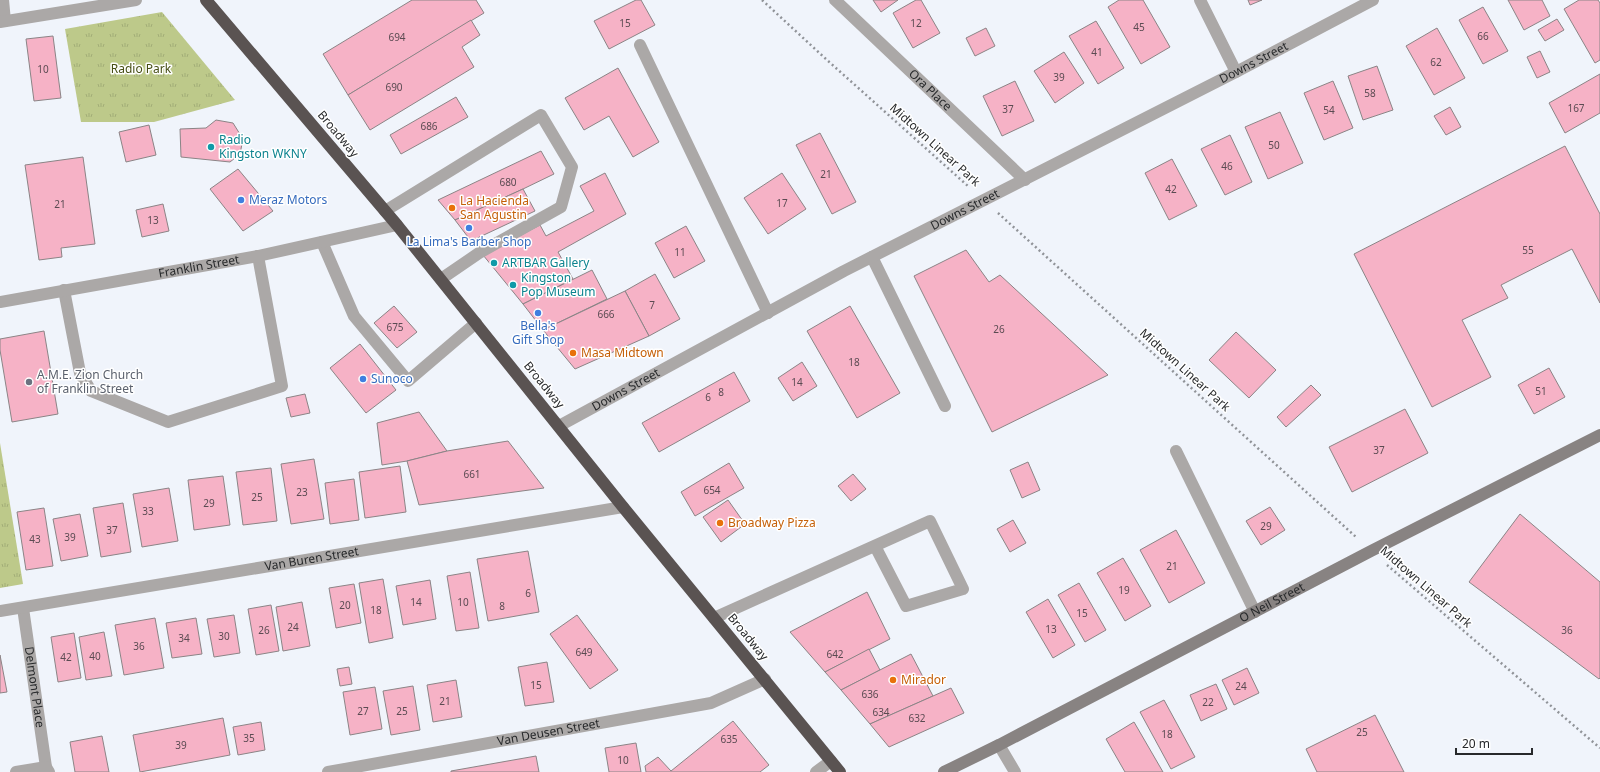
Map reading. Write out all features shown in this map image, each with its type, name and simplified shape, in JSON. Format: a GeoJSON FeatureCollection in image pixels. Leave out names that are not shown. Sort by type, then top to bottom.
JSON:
{"type":"FeatureCollection","features":[{"type":"Feature","properties":{"kind":"highway","name":"Broadway"},"geometry":{"type":"LineString","coordinates":[[206,0],[397,225],[623,507],[840,772]]}},
{"type":"Feature","properties":{"kind":"street"},"geometry":{"type":"LineString","coordinates":[[3,0],[3,22],[136,0]]}},
{"type":"Feature","properties":{"kind":"street","name":"Ora Place"},"geometry":{"type":"LineString","coordinates":[[835,0],[1025,180]]}},
{"type":"Feature","properties":{"kind":"street"},"geometry":{"type":"LineString","coordinates":[[1200,0],[1236,72]]}},
{"type":"Feature","properties":{"kind":"street","name":"Downs Street"},"geometry":{"type":"LineString","coordinates":[[559,426],[872,256],[1025,180],[1373,0]]}},
{"type":"Feature","properties":{"kind":"street"},"geometry":{"type":"LineString","coordinates":[[640,45],[768,313]]}},
{"type":"Feature","properties":{"kind":"street"},"geometry":{"type":"LineString","coordinates":[[385,211],[541,115],[572,166],[562,207],[479,253],[441,279]]}},
{"type":"Feature","properties":{"kind":"street","name":"Franklin Street"},"geometry":{"type":"LineString","coordinates":[[0,302],[258,256],[397,225]]}},
{"type":"Feature","properties":{"kind":"street"},"geometry":{"type":"LineString","coordinates":[[322,242],[354,316],[408,381],[476,323]]}},
{"type":"Feature","properties":{"kind":"street"},"geometry":{"type":"LineString","coordinates":[[64,290],[80,373],[91,391],[168,422],[282,386],[258,256]]}},
{"type":"Feature","properties":{"kind":"street"},"geometry":{"type":"LineString","coordinates":[[872,256],[945,406]]}},
{"type":"Feature","properties":{"kind":"street","name":"O Neil Street"},"geometry":{"type":"LineString","coordinates":[[944,772],[999,745],[1371,551],[1600,435]]}},
{"type":"Feature","properties":{"kind":"street"},"geometry":{"type":"LineString","coordinates":[[1176,451],[1255,612]]}},
{"type":"Feature","properties":{"kind":"street","name":"Van Buren Street"},"geometry":{"type":"LineString","coordinates":[[0,611],[623,507]]}},
{"type":"Feature","properties":{"kind":"street"},"geometry":{"type":"LineString","coordinates":[[714,618],[930,521],[963,589],[906,606],[875,546]]}},
{"type":"Feature","properties":{"kind":"street","name":"Delmont Place"},"geometry":{"type":"LineString","coordinates":[[23,608],[48,769]]}},
{"type":"Feature","properties":{"kind":"street","name":"Van Deusen Street"},"geometry":{"type":"LineString","coordinates":[[328,772],[711,703],[764,679]]}},
{"type":"Feature","properties":{"kind":"street"},"geometry":{"type":"LineString","coordinates":[[999,745],[1015,772]]}},
{"type":"Feature","properties":{"kind":"street"},"geometry":{"type":"LineString","coordinates":[[816,772],[831,761]]}},
{"type":"Feature","properties":{"kind":"street"},"geometry":{"type":"LineString","coordinates":[[16,772],[48,769]]}},
{"type":"Feature","properties":{"kind":"path","name":"Midtown Linear Park"},"geometry":{"type":"LineString","coordinates":[[762,0],[1371,551],[1600,748]]}},
{"type":"Feature","properties":{"kind":"green space","name":"Radio Park"},"geometry":{"type":"Polygon","coordinates":[[[162,12],[235,100],[154,122],[81,122],[65,29],[162,12]]]}},
{"type":"Feature","properties":{"kind":"green space"},"geometry":{"type":"Polygon","coordinates":[[[0,443],[23,584],[0,588],[0,443]]]}},
{"type":"Feature","properties":{"kind":"building"},"geometry":{"type":"Polygon","coordinates":[[[412,0],[476,0],[484,13],[348,95],[323,54],[412,0]]]}},
{"type":"Feature","properties":{"kind":"building"},"geometry":{"type":"Polygon","coordinates":[[[636,0],[641,0],[655,25],[609,49],[594,21],[636,0]]]}},
{"type":"Feature","properties":{"kind":"building"},"geometry":{"type":"Polygon","coordinates":[[[873,0],[898,0],[881,12],[873,0]]]}},
{"type":"Feature","properties":{"kind":"building"},"geometry":{"type":"Polygon","coordinates":[[[916,0],[921,0],[940,33],[913,48],[893,13],[916,0]]]}},
{"type":"Feature","properties":{"kind":"building"},"geometry":{"type":"Polygon","coordinates":[[[1119,0],[1143,0],[1170,47],[1141,64],[1108,7],[1119,0]]]}},
{"type":"Feature","properties":{"kind":"building"},"geometry":{"type":"Polygon","coordinates":[[[1248,0],[1262,0],[1250,5],[1248,0]]]}},
{"type":"Feature","properties":{"kind":"building"},"geometry":{"type":"Polygon","coordinates":[[[1508,0],[1542,0],[1550,16],[1524,30],[1508,0]]]}},
{"type":"Feature","properties":{"kind":"building"},"geometry":{"type":"Polygon","coordinates":[[[1579,0],[1598,0],[1600,3],[1600,60],[1595,63],[1564,9],[1579,0]]]}},
{"type":"Feature","properties":{"kind":"building"},"geometry":{"type":"Polygon","coordinates":[[[1483,7],[1508,51],[1483,64],[1459,20],[1483,7]]]}},
{"type":"Feature","properties":{"kind":"building"},"geometry":{"type":"Polygon","coordinates":[[[1557,19],[1564,30],[1545,41],[1538,30],[1557,19]]]}},
{"type":"Feature","properties":{"kind":"building"},"geometry":{"type":"Polygon","coordinates":[[[471,20],[480,35],[462,47],[474,67],[370,130],[348,95],[471,20]]]}},
{"type":"Feature","properties":{"kind":"building"},"geometry":{"type":"Polygon","coordinates":[[[1096,21],[1124,68],[1098,84],[1069,36],[1096,21]]]}},
{"type":"Feature","properties":{"kind":"building"},"geometry":{"type":"Polygon","coordinates":[[[986,28],[995,46],[975,56],[966,38],[986,28]]]}},
{"type":"Feature","properties":{"kind":"building"},"geometry":{"type":"Polygon","coordinates":[[[1437,28],[1465,78],[1434,95],[1406,46],[1437,28]]]}},
{"type":"Feature","properties":{"kind":"building"},"geometry":{"type":"Polygon","coordinates":[[[53,36],[61,98],[34,101],[26,39],[53,36]]]}},
{"type":"Feature","properties":{"kind":"building"},"geometry":{"type":"Polygon","coordinates":[[[1540,51],[1550,72],[1537,78],[1527,57],[1540,51]]]}},
{"type":"Feature","properties":{"kind":"building"},"geometry":{"type":"Polygon","coordinates":[[[1064,52],[1084,83],[1055,103],[1034,71],[1064,52]]]}},
{"type":"Feature","properties":{"kind":"building"},"geometry":{"type":"Polygon","coordinates":[[[1377,66],[1393,110],[1363,120],[1348,76],[1377,66]]]}},
{"type":"Feature","properties":{"kind":"building"},"geometry":{"type":"Polygon","coordinates":[[[618,68],[659,142],[633,157],[609,116],[584,130],[565,98],[618,68]]]}},
{"type":"Feature","properties":{"kind":"building"},"geometry":{"type":"Polygon","coordinates":[[[1600,74],[1600,113],[1565,133],[1549,103],[1600,74]]]}},
{"type":"Feature","properties":{"kind":"building"},"geometry":{"type":"Polygon","coordinates":[[[1015,81],[1034,121],[1002,136],[983,96],[1015,81]]]}},
{"type":"Feature","properties":{"kind":"building"},"geometry":{"type":"Polygon","coordinates":[[[1333,81],[1353,128],[1324,140],[1304,93],[1333,81]]]}},
{"type":"Feature","properties":{"kind":"building"},"geometry":{"type":"Polygon","coordinates":[[[456,97],[468,117],[401,154],[390,135],[456,97]]]}},
{"type":"Feature","properties":{"kind":"building"},"geometry":{"type":"Polygon","coordinates":[[[1450,107],[1461,127],[1446,135],[1434,116],[1450,107]]]}},
{"type":"Feature","properties":{"kind":"building"},"geometry":{"type":"Polygon","coordinates":[[[1280,112],[1303,163],[1268,179],[1245,127],[1280,112]]]}},
{"type":"Feature","properties":{"kind":"building","name":"Radio Kingston WKNY"},"geometry":{"type":"Polygon","coordinates":[[[216,120],[233,123],[243,139],[240,154],[230,162],[181,157],[180,129],[206,128],[216,120]]]}},
{"type":"Feature","properties":{"kind":"building"},"geometry":{"type":"Polygon","coordinates":[[[149,125],[156,155],[126,162],[119,132],[149,125]]]}},
{"type":"Feature","properties":{"kind":"building"},"geometry":{"type":"Polygon","coordinates":[[[820,133],[856,202],[832,214],[796,145],[820,133]]]}},
{"type":"Feature","properties":{"kind":"building"},"geometry":{"type":"Polygon","coordinates":[[[1230,135],[1252,182],[1225,195],[1201,149],[1230,135]]]}},
{"type":"Feature","properties":{"kind":"building"},"geometry":{"type":"Polygon","coordinates":[[[1565,146],[1600,214],[1600,303],[1572,249],[1501,285],[1508,298],[1462,320],[1491,377],[1432,407],[1354,254],[1565,146]]]}},
{"type":"Feature","properties":{"kind":"building"},"geometry":{"type":"Polygon","coordinates":[[[541,151],[554,174],[523,189],[455,220],[438,200],[541,151]]]}},
{"type":"Feature","properties":{"kind":"building"},"geometry":{"type":"Polygon","coordinates":[[[83,157],[95,244],[61,248],[62,257],[39,260],[25,165],[83,157]]]}},
{"type":"Feature","properties":{"kind":"building"},"geometry":{"type":"Polygon","coordinates":[[[1172,159],[1197,206],[1169,220],[1145,173],[1172,159]]]}},
{"type":"Feature","properties":{"kind":"building","name":"Meraz Motors"},"geometry":{"type":"Polygon","coordinates":[[[238,169],[273,211],[243,231],[210,189],[238,169]]]}},
{"type":"Feature","properties":{"kind":"building"},"geometry":{"type":"Polygon","coordinates":[[[605,173],[626,214],[558,252],[573,279],[523,304],[483,255],[540,225],[546,236],[594,211],[580,186],[605,173]]]}},
{"type":"Feature","properties":{"kind":"building"},"geometry":{"type":"Polygon","coordinates":[[[782,173],[806,209],[768,234],[744,198],[782,173]]]}},
{"type":"Feature","properties":{"kind":"building"},"geometry":{"type":"Polygon","coordinates":[[[523,189],[535,211],[471,241],[455,220],[523,189]]]}},
{"type":"Feature","properties":{"kind":"building"},"geometry":{"type":"Polygon","coordinates":[[[163,204],[169,231],[142,237],[136,210],[163,204]]]}},
{"type":"Feature","properties":{"kind":"building"},"geometry":{"type":"Polygon","coordinates":[[[686,226],[705,261],[674,278],[655,243],[686,226]]]}},
{"type":"Feature","properties":{"kind":"building"},"geometry":{"type":"Polygon","coordinates":[[[966,250],[989,282],[1000,275],[1108,375],[992,432],[914,276],[966,250]]]}},
{"type":"Feature","properties":{"kind":"building"},"geometry":{"type":"Polygon","coordinates":[[[592,270],[607,299],[543,330],[523,304],[592,270]]]}},
{"type":"Feature","properties":{"kind":"building"},"geometry":{"type":"Polygon","coordinates":[[[655,274],[680,319],[649,336],[625,291],[655,274]]]}},
{"type":"Feature","properties":{"kind":"building"},"geometry":{"type":"Polygon","coordinates":[[[625,291],[649,336],[575,369],[543,330],[625,291]]]}},
{"type":"Feature","properties":{"kind":"building","name":"Sunoco"},"geometry":{"type":"Polygon","coordinates":[[[394,306],[417,332],[397,348],[374,323],[394,306]]]}},
{"type":"Feature","properties":{"kind":"building"},"geometry":{"type":"Polygon","coordinates":[[[850,306],[900,393],[857,418],[807,331],[850,306]]]}},
{"type":"Feature","properties":{"kind":"building","name":"A.M.E. Zion Church of Franklin Street"},"geometry":{"type":"Polygon","coordinates":[[[44,331],[58,414],[12,422],[0,350],[0,339],[44,331]]]}},
{"type":"Feature","properties":{"kind":"building"},"geometry":{"type":"Polygon","coordinates":[[[1236,332],[1276,370],[1249,398],[1209,360],[1236,332]]]}},
{"type":"Feature","properties":{"kind":"building","name":"Sunoco"},"geometry":{"type":"Polygon","coordinates":[[[360,344],[396,390],[366,413],[330,368],[360,344]]]}},
{"type":"Feature","properties":{"kind":"building"},"geometry":{"type":"Polygon","coordinates":[[[802,362],[817,386],[793,401],[778,378],[802,362]]]}},
{"type":"Feature","properties":{"kind":"building"},"geometry":{"type":"Polygon","coordinates":[[[1549,368],[1565,397],[1534,414],[1518,385],[1549,368]]]}},
{"type":"Feature","properties":{"kind":"building"},"geometry":{"type":"Polygon","coordinates":[[[734,372],[750,401],[659,452],[642,423],[734,372]]]}},
{"type":"Feature","properties":{"kind":"building"},"geometry":{"type":"Polygon","coordinates":[[[1311,385],[1321,395],[1286,427],[1277,417],[1311,385]]]}},
{"type":"Feature","properties":{"kind":"building"},"geometry":{"type":"Polygon","coordinates":[[[305,394],[310,413],[291,417],[286,398],[305,394]]]}},
{"type":"Feature","properties":{"kind":"building"},"geometry":{"type":"Polygon","coordinates":[[[1405,409],[1428,453],[1352,492],[1329,447],[1405,409]]]}},
{"type":"Feature","properties":{"kind":"building"},"geometry":{"type":"Polygon","coordinates":[[[419,412],[447,451],[407,461],[382,465],[377,423],[419,412]]]}},
{"type":"Feature","properties":{"kind":"building"},"geometry":{"type":"Polygon","coordinates":[[[508,441],[544,488],[419,505],[407,461],[447,451],[508,441]]]}},
{"type":"Feature","properties":{"kind":"building"},"geometry":{"type":"Polygon","coordinates":[[[314,459],[324,519],[291,524],[281,464],[314,459]]]}},
{"type":"Feature","properties":{"kind":"building"},"geometry":{"type":"Polygon","coordinates":[[[1028,462],[1040,490],[1022,498],[1010,470],[1028,462]]]}},
{"type":"Feature","properties":{"kind":"building"},"geometry":{"type":"Polygon","coordinates":[[[729,463],[744,488],[695,516],[681,492],[729,463]]]}},
{"type":"Feature","properties":{"kind":"building"},"geometry":{"type":"Polygon","coordinates":[[[400,466],[406,512],[365,518],[359,472],[400,466]]]}},
{"type":"Feature","properties":{"kind":"building"},"geometry":{"type":"Polygon","coordinates":[[[271,468],[277,521],[243,525],[236,472],[271,468]]]}},
{"type":"Feature","properties":{"kind":"building"},"geometry":{"type":"Polygon","coordinates":[[[853,474],[866,489],[851,501],[838,486],[853,474]]]}},
{"type":"Feature","properties":{"kind":"building"},"geometry":{"type":"Polygon","coordinates":[[[223,476],[230,525],[194,530],[188,480],[223,476]]]}},
{"type":"Feature","properties":{"kind":"building"},"geometry":{"type":"Polygon","coordinates":[[[354,479],[359,520],[330,524],[325,483],[354,479]]]}},
{"type":"Feature","properties":{"kind":"building"},"geometry":{"type":"Polygon","coordinates":[[[169,488],[178,541],[142,547],[133,494],[169,488]]]}},
{"type":"Feature","properties":{"kind":"building"},"geometry":{"type":"Polygon","coordinates":[[[728,500],[745,524],[721,542],[703,517],[728,500]]]}},
{"type":"Feature","properties":{"kind":"building"},"geometry":{"type":"Polygon","coordinates":[[[123,503],[131,552],[101,557],[93,508],[123,503]]]}},
{"type":"Feature","properties":{"kind":"building"},"geometry":{"type":"Polygon","coordinates":[[[1270,507],[1285,530],[1261,545],[1246,521],[1270,507]]]}},
{"type":"Feature","properties":{"kind":"building"},"geometry":{"type":"Polygon","coordinates":[[[44,508],[53,566],[26,570],[17,512],[44,508]]]}},
{"type":"Feature","properties":{"kind":"building"},"geometry":{"type":"Polygon","coordinates":[[[80,514],[88,556],[61,561],[53,519],[80,514]]]}},
{"type":"Feature","properties":{"kind":"building"},"geometry":{"type":"Polygon","coordinates":[[[1520,514],[1600,582],[1599,679],[1469,582],[1520,514]]]}},
{"type":"Feature","properties":{"kind":"building"},"geometry":{"type":"Polygon","coordinates":[[[1013,520],[1026,543],[1010,552],[997,529],[1013,520]]]}},
{"type":"Feature","properties":{"kind":"building"},"geometry":{"type":"Polygon","coordinates":[[[1176,530],[1205,583],[1169,603],[1140,550],[1176,530]]]}},
{"type":"Feature","properties":{"kind":"building"},"geometry":{"type":"Polygon","coordinates":[[[528,551],[539,612],[488,621],[477,559],[528,551]]]}},
{"type":"Feature","properties":{"kind":"building"},"geometry":{"type":"Polygon","coordinates":[[[1123,558],[1151,606],[1125,621],[1097,573],[1123,558]]]}},
{"type":"Feature","properties":{"kind":"building"},"geometry":{"type":"Polygon","coordinates":[[[470,572],[479,628],[456,631],[447,576],[470,572]]]}},
{"type":"Feature","properties":{"kind":"building"},"geometry":{"type":"Polygon","coordinates":[[[383,579],[393,638],[369,643],[359,583],[383,579]]]}},
{"type":"Feature","properties":{"kind":"building"},"geometry":{"type":"Polygon","coordinates":[[[430,580],[436,619],[403,625],[396,586],[430,580]]]}},
{"type":"Feature","properties":{"kind":"building"},"geometry":{"type":"Polygon","coordinates":[[[1079,583],[1106,630],[1085,642],[1058,595],[1079,583]]]}},
{"type":"Feature","properties":{"kind":"building"},"geometry":{"type":"Polygon","coordinates":[[[354,584],[361,623],[336,628],[329,588],[354,584]]]}},
{"type":"Feature","properties":{"kind":"building"},"geometry":{"type":"Polygon","coordinates":[[[867,592],[890,639],[825,672],[790,632],[867,592]]]}},
{"type":"Feature","properties":{"kind":"building"},"geometry":{"type":"Polygon","coordinates":[[[1048,599],[1075,645],[1053,658],[1026,612],[1048,599]]]}},
{"type":"Feature","properties":{"kind":"building"},"geometry":{"type":"Polygon","coordinates":[[[302,602],[310,646],[283,651],[276,607],[302,602]]]}},
{"type":"Feature","properties":{"kind":"building"},"geometry":{"type":"Polygon","coordinates":[[[271,605],[279,651],[256,655],[248,609],[271,605]]]}},
{"type":"Feature","properties":{"kind":"building"},"geometry":{"type":"Polygon","coordinates":[[[234,615],[240,653],[214,657],[207,619],[234,615]]]}},
{"type":"Feature","properties":{"kind":"building"},"geometry":{"type":"Polygon","coordinates":[[[577,615],[618,670],[590,689],[550,634],[577,615]]]}},
{"type":"Feature","properties":{"kind":"building"},"geometry":{"type":"Polygon","coordinates":[[[155,618],[164,668],[124,675],[115,625],[155,618]]]}},
{"type":"Feature","properties":{"kind":"building"},"geometry":{"type":"Polygon","coordinates":[[[196,618],[202,654],[172,658],[166,623],[196,618]]]}},
{"type":"Feature","properties":{"kind":"building"},"geometry":{"type":"Polygon","coordinates":[[[104,632],[112,676],[86,680],[79,637],[104,632]]]}},
{"type":"Feature","properties":{"kind":"building"},"geometry":{"type":"Polygon","coordinates":[[[74,633],[81,678],[58,682],[51,637],[74,633]]]}},
{"type":"Feature","properties":{"kind":"building"},"geometry":{"type":"Polygon","coordinates":[[[869,649],[880,670],[841,690],[825,672],[869,649]]]}},
{"type":"Feature","properties":{"kind":"building","name":"Mirador"},"geometry":{"type":"Polygon","coordinates":[[[911,654],[933,696],[870,724],[841,690],[911,654]]]}},
{"type":"Feature","properties":{"kind":"building"},"geometry":{"type":"Polygon","coordinates":[[[0,655],[7,692],[0,693],[0,655]]]}},
{"type":"Feature","properties":{"kind":"building"},"geometry":{"type":"Polygon","coordinates":[[[547,662],[554,702],[525,706],[518,667],[547,662]]]}},
{"type":"Feature","properties":{"kind":"building"},"geometry":{"type":"Polygon","coordinates":[[[349,667],[352,684],[340,686],[337,669],[349,667]]]}},
{"type":"Feature","properties":{"kind":"building"},"geometry":{"type":"Polygon","coordinates":[[[1247,668],[1259,693],[1234,705],[1222,680],[1247,668]]]}},
{"type":"Feature","properties":{"kind":"building"},"geometry":{"type":"Polygon","coordinates":[[[456,680],[462,717],[433,722],[427,685],[456,680]]]}},
{"type":"Feature","properties":{"kind":"building"},"geometry":{"type":"Polygon","coordinates":[[[1216,684],[1227,709],[1201,721],[1190,695],[1216,684]]]}},
{"type":"Feature","properties":{"kind":"building"},"geometry":{"type":"Polygon","coordinates":[[[413,686],[420,730],[391,735],[383,691],[413,686]]]}},
{"type":"Feature","properties":{"kind":"building"},"geometry":{"type":"Polygon","coordinates":[[[375,687],[382,729],[350,735],[343,692],[375,687]]]}},
{"type":"Feature","properties":{"kind":"building"},"geometry":{"type":"Polygon","coordinates":[[[951,688],[964,713],[889,747],[870,724],[951,688]]]}},
{"type":"Feature","properties":{"kind":"building"},"geometry":{"type":"Polygon","coordinates":[[[1164,700],[1195,757],[1171,769],[1140,712],[1164,700]]]}},
{"type":"Feature","properties":{"kind":"building"},"geometry":{"type":"Polygon","coordinates":[[[1375,715],[1404,772],[1317,772],[1306,749],[1375,715]]]}},
{"type":"Feature","properties":{"kind":"building"},"geometry":{"type":"Polygon","coordinates":[[[223,718],[230,755],[140,772],[133,735],[223,718]]]}},
{"type":"Feature","properties":{"kind":"building"},"geometry":{"type":"Polygon","coordinates":[[[733,721],[769,765],[760,772],[646,772],[645,766],[658,757],[671,771],[733,721]]]}},
{"type":"Feature","properties":{"kind":"building"},"geometry":{"type":"Polygon","coordinates":[[[261,722],[265,750],[238,755],[233,727],[261,722]]]}},
{"type":"Feature","properties":{"kind":"building"},"geometry":{"type":"Polygon","coordinates":[[[1134,722],[1163,772],[1125,772],[1106,739],[1134,722]]]}},
{"type":"Feature","properties":{"kind":"building"},"geometry":{"type":"Polygon","coordinates":[[[102,736],[109,772],[75,772],[70,742],[102,736]]]}},
{"type":"Feature","properties":{"kind":"building"},"geometry":{"type":"Polygon","coordinates":[[[636,743],[641,772],[609,772],[605,748],[636,743]]]}},
{"type":"Feature","properties":{"kind":"building"},"geometry":{"type":"Polygon","coordinates":[[[536,756],[539,772],[451,772],[451,771],[536,756]]]}},
{"type":"Feature","properties":{"kind":"place","name":"Radio Kingston WKNY"},"geometry":{"type":"Point","coordinates":[211,147]}},
{"type":"Feature","properties":{"kind":"place","name":"Meraz Motors"},"geometry":{"type":"Point","coordinates":[241,200]}},
{"type":"Feature","properties":{"kind":"place","name":"La Hacienda San Agustin"},"geometry":{"type":"Point","coordinates":[452,208]}},
{"type":"Feature","properties":{"kind":"place","name":"La Lima's Barber Shop"},"geometry":{"type":"Point","coordinates":[469,228]}},
{"type":"Feature","properties":{"kind":"place","name":"ARTBAR Gallery"},"geometry":{"type":"Point","coordinates":[494,263]}},
{"type":"Feature","properties":{"kind":"place","name":"Kingston Pop Museum"},"geometry":{"type":"Point","coordinates":[513,285]}},
{"type":"Feature","properties":{"kind":"place","name":"Bella's Gift Shop"},"geometry":{"type":"Point","coordinates":[538,313]}},
{"type":"Feature","properties":{"kind":"place","name":"Masa Midtown"},"geometry":{"type":"Point","coordinates":[573,353]}},
{"type":"Feature","properties":{"kind":"place","name":"Sunoco"},"geometry":{"type":"Point","coordinates":[363,379]}},
{"type":"Feature","properties":{"kind":"place","name":"A.M.E. Zion Church of Franklin Street"},"geometry":{"type":"Point","coordinates":[29,382]}},
{"type":"Feature","properties":{"kind":"place","name":"Broadway Pizza"},"geometry":{"type":"Point","coordinates":[720,523]}},
{"type":"Feature","properties":{"kind":"place","name":"Mirador"},"geometry":{"type":"Point","coordinates":[893,680]}}]}
